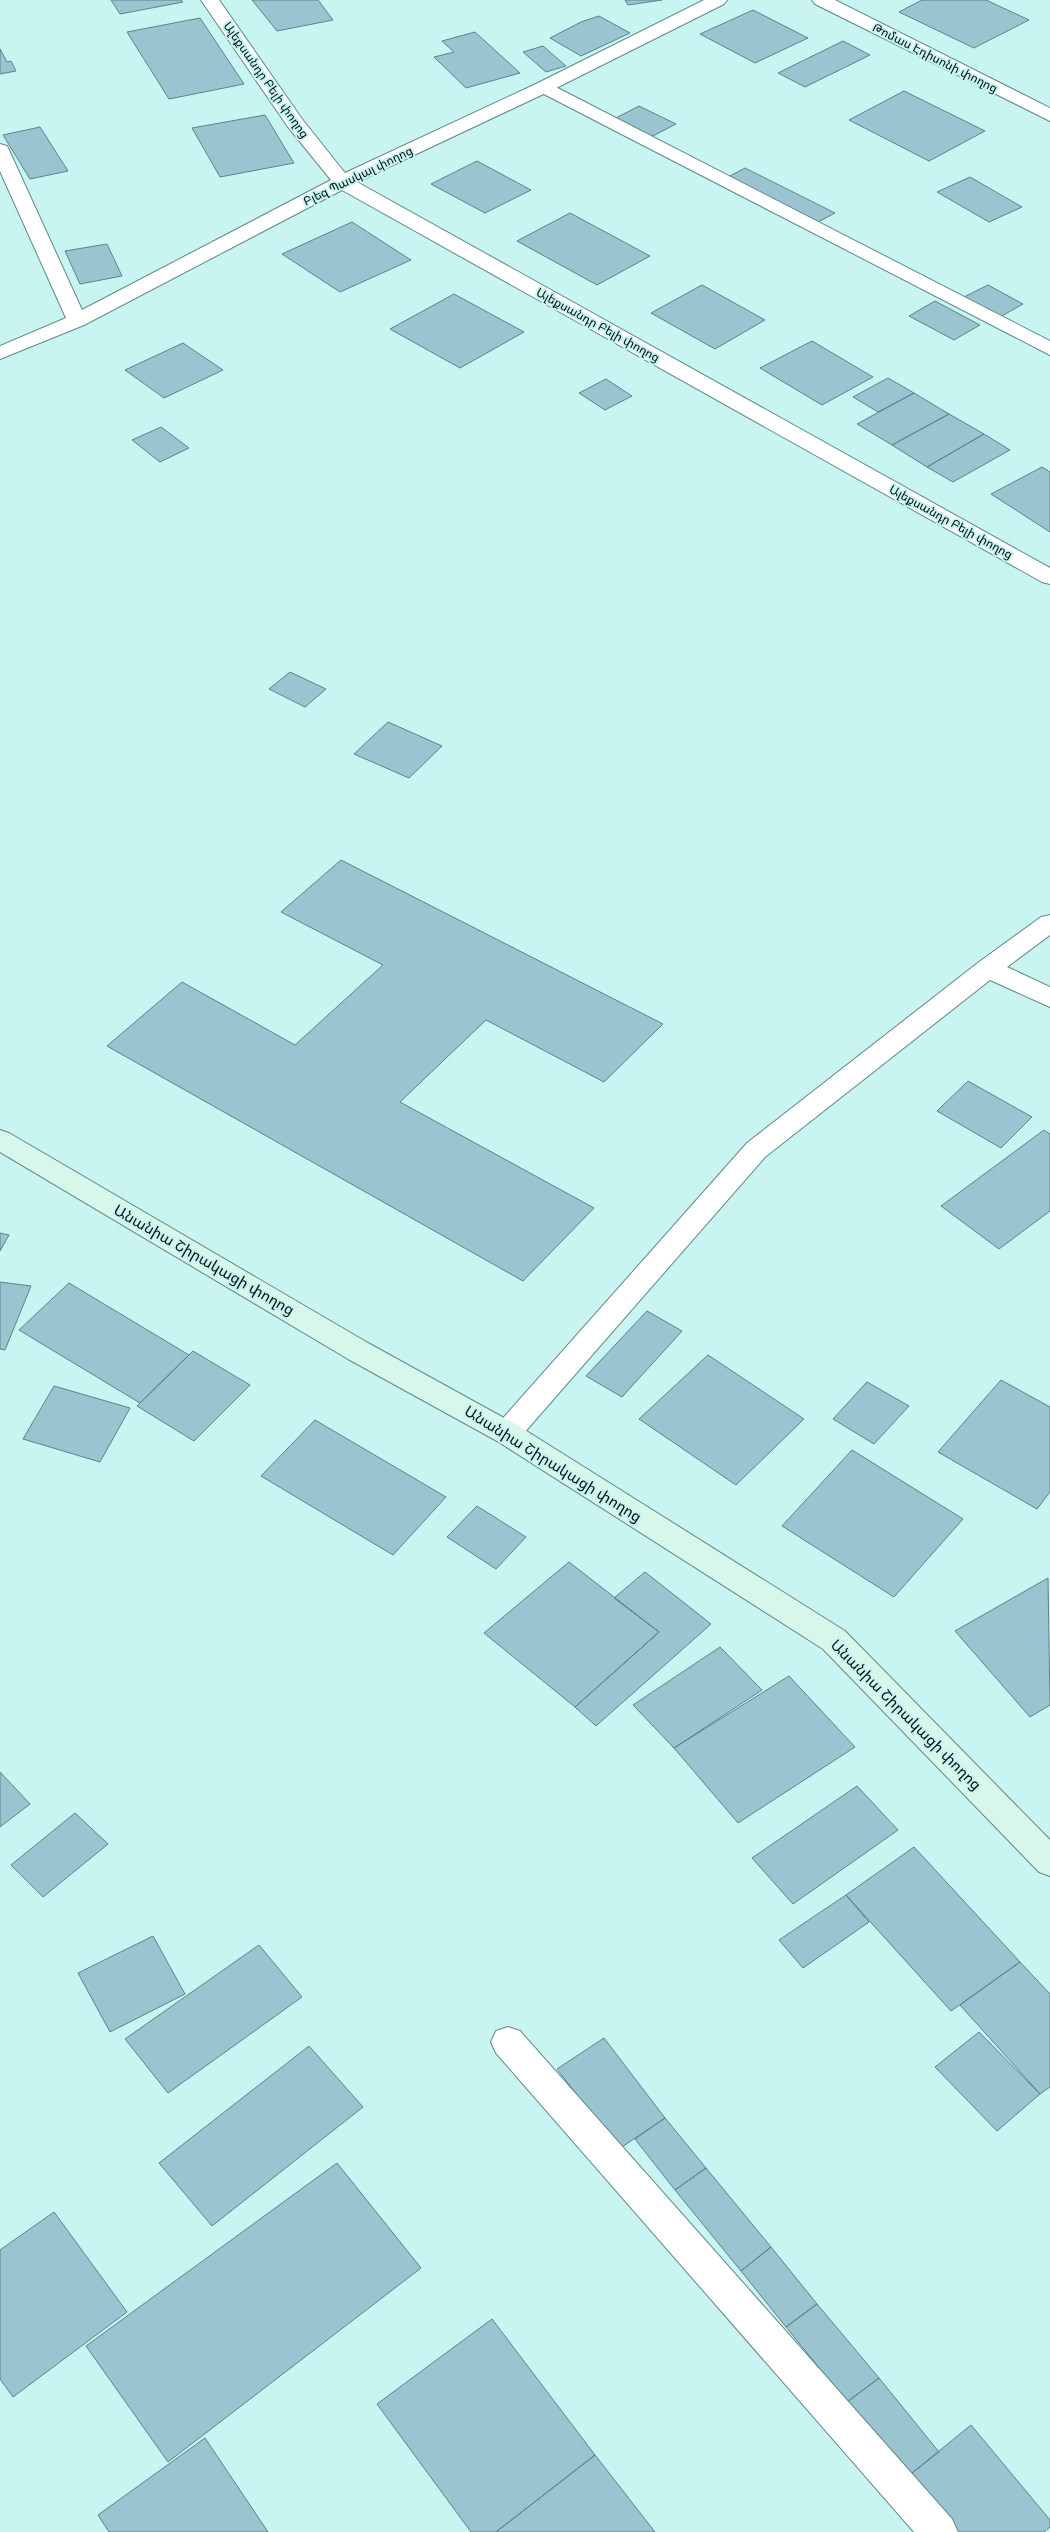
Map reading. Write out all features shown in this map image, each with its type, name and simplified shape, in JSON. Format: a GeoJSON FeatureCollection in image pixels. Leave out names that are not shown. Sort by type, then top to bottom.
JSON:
{"type":"FeatureCollection","features":[{"type":"Feature","properties":{"kind":"main road","name":"Անանիա Շիրակացի փողոց"},"geometry":{"type":"LineString","coordinates":[[0,1140],[358,1350],[507,1433],[834,1640],[1050,1862]]}},
{"type":"Feature","properties":{"kind":"street","name":"Ալեքսանդր Բելի փողոց"},"geometry":{"type":"LineString","coordinates":[[210,0],[295,123],[342,182],[1050,577]]}},
{"type":"Feature","properties":{"kind":"street","name":"Բլեզ Պասկալ փողոց"},"geometry":{"type":"LineString","coordinates":[[0,353],[77,321],[342,182],[544,87],[718,0]]}},
{"type":"Feature","properties":{"kind":"street","name":"Թոմաս Էդիսոնի փողոց"},"geometry":{"type":"LineString","coordinates":[[821,0],[1050,114]]}},
{"type":"Feature","properties":{"kind":"street"},"geometry":{"type":"LineString","coordinates":[[544,87],[1050,349]]}},
{"type":"Feature","properties":{"kind":"street"},"geometry":{"type":"LineString","coordinates":[[0,150],[77,321]]}},
{"type":"Feature","properties":{"kind":"street"},"geometry":{"type":"LineString","coordinates":[[507,1433],[756,1150],[988,968],[1050,923]]}},
{"type":"Feature","properties":{"kind":"street"},"geometry":{"type":"LineString","coordinates":[[988,968],[1050,998]]}},
{"type":"Feature","properties":{"kind":"street"},"geometry":{"type":"LineString","coordinates":[[508,2042],[939,2532]]}},
{"type":"Feature","properties":{"kind":"building"},"geometry":{"type":"Polygon","coordinates":[[[111,0],[181,0],[183,2],[120,14],[111,0]]]}},
{"type":"Feature","properties":{"kind":"building"},"geometry":{"type":"Polygon","coordinates":[[[252,0],[318,0],[333,20],[277,31],[252,0]]]}},
{"type":"Feature","properties":{"kind":"building"},"geometry":{"type":"Polygon","coordinates":[[[625,0],[662,0],[628,5],[625,0]]]}},
{"type":"Feature","properties":{"kind":"building"},"geometry":{"type":"Polygon","coordinates":[[[922,0],[986,0],[1029,20],[974,48],[899,12],[922,0]]]}},
{"type":"Feature","properties":{"kind":"building"},"geometry":{"type":"Polygon","coordinates":[[[753,10],[808,38],[755,63],[700,34],[753,10]]]}},
{"type":"Feature","properties":{"kind":"building"},"geometry":{"type":"Polygon","coordinates":[[[599,16],[630,33],[581,56],[550,38],[581,22],[599,16]]]}},
{"type":"Feature","properties":{"kind":"building"},"geometry":{"type":"Polygon","coordinates":[[[200,18],[244,84],[169,99],[127,32],[200,18]]]}},
{"type":"Feature","properties":{"kind":"building"},"geometry":{"type":"Polygon","coordinates":[[[475,32],[520,73],[466,88],[434,57],[454,52],[442,41],[475,32]]]}},
{"type":"Feature","properties":{"kind":"building"},"geometry":{"type":"Polygon","coordinates":[[[843,41],[870,55],[805,87],[778,73],[843,41]]]}},
{"type":"Feature","properties":{"kind":"building"},"geometry":{"type":"Polygon","coordinates":[[[543,46],[566,66],[546,72],[523,52],[543,46]]]}},
{"type":"Feature","properties":{"kind":"building"},"geometry":{"type":"Polygon","coordinates":[[[0,49],[7,62],[11,61],[16,71],[0,74],[0,49]]]}},
{"type":"Feature","properties":{"kind":"building"},"geometry":{"type":"Polygon","coordinates":[[[904,91],[985,131],[929,161],[849,120],[904,91]]]}},
{"type":"Feature","properties":{"kind":"building"},"geometry":{"type":"Polygon","coordinates":[[[639,106],[676,124],[649,138],[612,120],[639,106]]]}},
{"type":"Feature","properties":{"kind":"building"},"geometry":{"type":"Polygon","coordinates":[[[265,115],[294,163],[220,177],[192,128],[265,115]]]}},
{"type":"Feature","properties":{"kind":"building"},"geometry":{"type":"Polygon","coordinates":[[[40,127],[68,171],[30,179],[3,135],[40,127]]]}},
{"type":"Feature","properties":{"kind":"building"},"geometry":{"type":"Polygon","coordinates":[[[477,161],[531,190],[485,213],[431,184],[477,161]]]}},
{"type":"Feature","properties":{"kind":"building"},"geometry":{"type":"Polygon","coordinates":[[[745,168],[835,213],[818,222],[728,177],[745,168]]]}},
{"type":"Feature","properties":{"kind":"building"},"geometry":{"type":"Polygon","coordinates":[[[970,177],[1022,207],[989,222],[937,192],[970,177]]]}},
{"type":"Feature","properties":{"kind":"building"},"geometry":{"type":"Polygon","coordinates":[[[570,213],[650,256],[597,285],[517,241],[570,213]]]}},
{"type":"Feature","properties":{"kind":"building"},"geometry":{"type":"Polygon","coordinates":[[[352,222],[411,260],[340,292],[282,254],[352,222]]]}},
{"type":"Feature","properties":{"kind":"building"},"geometry":{"type":"Polygon","coordinates":[[[107,244],[122,276],[80,284],[65,251],[107,244]]]}},
{"type":"Feature","properties":{"kind":"building"},"geometry":{"type":"Polygon","coordinates":[[[702,285],[765,320],[715,349],[651,313],[702,285]]]}},
{"type":"Feature","properties":{"kind":"building"},"geometry":{"type":"Polygon","coordinates":[[[988,285],[1023,304],[1000,317],[964,297],[988,285]]]}},
{"type":"Feature","properties":{"kind":"building"},"geometry":{"type":"Polygon","coordinates":[[[454,294],[524,332],[460,368],[390,329],[454,294]]]}},
{"type":"Feature","properties":{"kind":"building"},"geometry":{"type":"Polygon","coordinates":[[[935,301],[980,325],[954,340],[909,316],[935,301]]]}},
{"type":"Feature","properties":{"kind":"building"},"geometry":{"type":"Polygon","coordinates":[[[812,341],[873,377],[822,405],[760,368],[812,341]]]}},
{"type":"Feature","properties":{"kind":"building"},"geometry":{"type":"Polygon","coordinates":[[[183,343],[223,370],[164,398],[125,370],[183,343]]]}},
{"type":"Feature","properties":{"kind":"building"},"geometry":{"type":"Polygon","coordinates":[[[888,378],[914,393],[878,412],[853,397],[888,378]]]}},
{"type":"Feature","properties":{"kind":"building"},"geometry":{"type":"Polygon","coordinates":[[[606,379],[632,396],[605,410],[579,393],[606,379]]]}},
{"type":"Feature","properties":{"kind":"building"},"geometry":{"type":"Polygon","coordinates":[[[914,393],[949,414],[892,445],[857,424],[914,393]]]}},
{"type":"Feature","properties":{"kind":"building"},"geometry":{"type":"Polygon","coordinates":[[[949,414],[984,434],[927,467],[892,445],[949,414]]]}},
{"type":"Feature","properties":{"kind":"building"},"geometry":{"type":"Polygon","coordinates":[[[161,427],[189,448],[160,462],[132,440],[161,427]]]}},
{"type":"Feature","properties":{"kind":"building"},"geometry":{"type":"Polygon","coordinates":[[[984,434],[1010,450],[953,482],[927,467],[984,434]]]}},
{"type":"Feature","properties":{"kind":"building"},"geometry":{"type":"Polygon","coordinates":[[[1042,467],[1050,472],[1050,532],[991,494],[1042,467]]]}},
{"type":"Feature","properties":{"kind":"building"},"geometry":{"type":"Polygon","coordinates":[[[290,672],[326,689],[305,707],[269,689],[290,672]]]}},
{"type":"Feature","properties":{"kind":"building"},"geometry":{"type":"Polygon","coordinates":[[[388,722],[442,746],[409,778],[354,754],[388,722]]]}},
{"type":"Feature","properties":{"kind":"building"},"geometry":{"type":"Polygon","coordinates":[[[341,860],[663,1024],[604,1082],[486,1020],[400,1102],[594,1208],[523,1281],[107,1046],[182,982],[295,1045],[383,965],[281,912],[341,860]]]}},
{"type":"Feature","properties":{"kind":"building"},"geometry":{"type":"Polygon","coordinates":[[[968,1081],[1032,1117],[1001,1148],[937,1111],[968,1081]]]}},
{"type":"Feature","properties":{"kind":"building"},"geometry":{"type":"Polygon","coordinates":[[[1044,1130],[1050,1134],[1050,1211],[999,1249],[941,1206],[1044,1130]]]}},
{"type":"Feature","properties":{"kind":"building"},"geometry":{"type":"Polygon","coordinates":[[[0,1233],[9,1235],[0,1251],[0,1233]]]}},
{"type":"Feature","properties":{"kind":"building"},"geometry":{"type":"Polygon","coordinates":[[[0,1282],[31,1286],[5,1350],[0,1349],[0,1282]]]}},
{"type":"Feature","properties":{"kind":"building"},"geometry":{"type":"Polygon","coordinates":[[[69,1283],[189,1355],[140,1403],[19,1330],[69,1283]]]}},
{"type":"Feature","properties":{"kind":"building"},"geometry":{"type":"Polygon","coordinates":[[[647,1311],[682,1331],[622,1397],[586,1376],[647,1311]]]}},
{"type":"Feature","properties":{"kind":"building"},"geometry":{"type":"Polygon","coordinates":[[[193,1351],[250,1385],[194,1441],[137,1406],[193,1351]]]}},
{"type":"Feature","properties":{"kind":"building"},"geometry":{"type":"Polygon","coordinates":[[[708,1355],[804,1419],[736,1485],[639,1419],[708,1355]]]}},
{"type":"Feature","properties":{"kind":"building"},"geometry":{"type":"Polygon","coordinates":[[[1001,1380],[1050,1407],[1050,1492],[1037,1509],[938,1452],[1001,1380]]]}},
{"type":"Feature","properties":{"kind":"building"},"geometry":{"type":"Polygon","coordinates":[[[867,1382],[909,1406],[874,1444],[833,1419],[867,1382]]]}},
{"type":"Feature","properties":{"kind":"building"},"geometry":{"type":"Polygon","coordinates":[[[54,1386],[130,1408],[100,1462],[23,1439],[54,1386]]]}},
{"type":"Feature","properties":{"kind":"building"},"geometry":{"type":"Polygon","coordinates":[[[315,1420],[446,1497],[393,1555],[261,1476],[315,1420]]]}},
{"type":"Feature","properties":{"kind":"building"},"geometry":{"type":"Polygon","coordinates":[[[852,1450],[963,1519],[894,1597],[782,1526],[852,1450]]]}},
{"type":"Feature","properties":{"kind":"building"},"geometry":{"type":"Polygon","coordinates":[[[477,1506],[526,1537],[496,1569],[447,1537],[477,1506]]]}},
{"type":"Feature","properties":{"kind":"building"},"geometry":{"type":"Polygon","coordinates":[[[569,1562],[659,1632],[575,1707],[484,1633],[569,1562]]]}},
{"type":"Feature","properties":{"kind":"building"},"geometry":{"type":"Polygon","coordinates":[[[645,1572],[711,1624],[596,1726],[575,1707],[659,1632],[614,1598],[645,1572]]]}},
{"type":"Feature","properties":{"kind":"building"},"geometry":{"type":"Polygon","coordinates":[[[1048,1578],[1050,1705],[1030,1717],[955,1631],[1048,1578]]]}},
{"type":"Feature","properties":{"kind":"building"},"geometry":{"type":"Polygon","coordinates":[[[720,1647],[762,1690],[674,1748],[633,1705],[720,1647]]]}},
{"type":"Feature","properties":{"kind":"building"},"geometry":{"type":"Polygon","coordinates":[[[789,1676],[855,1747],[738,1823],[674,1748],[789,1676]]]}},
{"type":"Feature","properties":{"kind":"building"},"geometry":{"type":"Polygon","coordinates":[[[0,1772],[30,1804],[0,1827],[0,1772]]]}},
{"type":"Feature","properties":{"kind":"building"},"geometry":{"type":"Polygon","coordinates":[[[857,1786],[898,1830],[793,1904],[752,1858],[857,1786]]]}},
{"type":"Feature","properties":{"kind":"building"},"geometry":{"type":"Polygon","coordinates":[[[75,1813],[108,1844],[43,1897],[11,1865],[75,1813]]]}},
{"type":"Feature","properties":{"kind":"building"},"geometry":{"type":"Polygon","coordinates":[[[914,1847],[1020,1962],[951,2011],[846,1895],[914,1847]]]}},
{"type":"Feature","properties":{"kind":"building"},"geometry":{"type":"Polygon","coordinates":[[[846,1895],[869,1922],[803,1968],[779,1940],[846,1895]]]}},
{"type":"Feature","properties":{"kind":"building"},"geometry":{"type":"Polygon","coordinates":[[[153,1936],[185,1994],[110,2032],[78,1973],[153,1936]]]}},
{"type":"Feature","properties":{"kind":"building"},"geometry":{"type":"Polygon","coordinates":[[[259,1945],[302,1997],[168,2093],[125,2039],[259,1945]]]}},
{"type":"Feature","properties":{"kind":"building"},"geometry":{"type":"Polygon","coordinates":[[[1020,1962],[1050,1994],[1050,2087],[1040,2094],[960,2005],[1020,1962]]]}},
{"type":"Feature","properties":{"kind":"building"},"geometry":{"type":"Polygon","coordinates":[[[979,2032],[1040,2094],[997,2131],[935,2067],[979,2032]]]}},
{"type":"Feature","properties":{"kind":"building"},"geometry":{"type":"Polygon","coordinates":[[[604,2038],[665,2118],[619,2149],[557,2069],[604,2038]]]}},
{"type":"Feature","properties":{"kind":"building"},"geometry":{"type":"Polygon","coordinates":[[[309,2046],[363,2107],[212,2226],[159,2163],[309,2046]]]}},
{"type":"Feature","properties":{"kind":"building"},"geometry":{"type":"Polygon","coordinates":[[[665,2118],[706,2168],[675,2190],[635,2139],[665,2118]]]}},
{"type":"Feature","properties":{"kind":"building"},"geometry":{"type":"Polygon","coordinates":[[[337,2163],[421,2268],[168,2462],[86,2346],[337,2163]]]}},
{"type":"Feature","properties":{"kind":"building"},"geometry":{"type":"Polygon","coordinates":[[[706,2168],[771,2247],[741,2271],[675,2190],[706,2168]]]}},
{"type":"Feature","properties":{"kind":"building"},"geometry":{"type":"Polygon","coordinates":[[[54,2212],[127,2312],[13,2397],[0,2379],[0,2250],[54,2212]]]}},
{"type":"Feature","properties":{"kind":"building"},"geometry":{"type":"Polygon","coordinates":[[[771,2247],[817,2304],[786,2327],[741,2271],[771,2247]]]}},
{"type":"Feature","properties":{"kind":"building"},"geometry":{"type":"Polygon","coordinates":[[[817,2304],[879,2378],[847,2402],[786,2327],[817,2304]]]}},
{"type":"Feature","properties":{"kind":"building"},"geometry":{"type":"Polygon","coordinates":[[[492,2319],[595,2455],[496,2532],[471,2532],[377,2404],[492,2319]]]}},
{"type":"Feature","properties":{"kind":"building"},"geometry":{"type":"Polygon","coordinates":[[[879,2378],[939,2452],[907,2477],[847,2402],[879,2378]]]}},
{"type":"Feature","properties":{"kind":"building"},"geometry":{"type":"Polygon","coordinates":[[[971,2425],[1050,2520],[1050,2527],[1044,2532],[952,2532],[907,2477],[971,2425]]]}},
{"type":"Feature","properties":{"kind":"building"},"geometry":{"type":"Polygon","coordinates":[[[205,2438],[268,2532],[109,2532],[98,2515],[205,2438]]]}},
{"type":"Feature","properties":{"kind":"building"},"geometry":{"type":"Polygon","coordinates":[[[595,2455],[655,2532],[496,2532],[595,2455]]]}}]}
